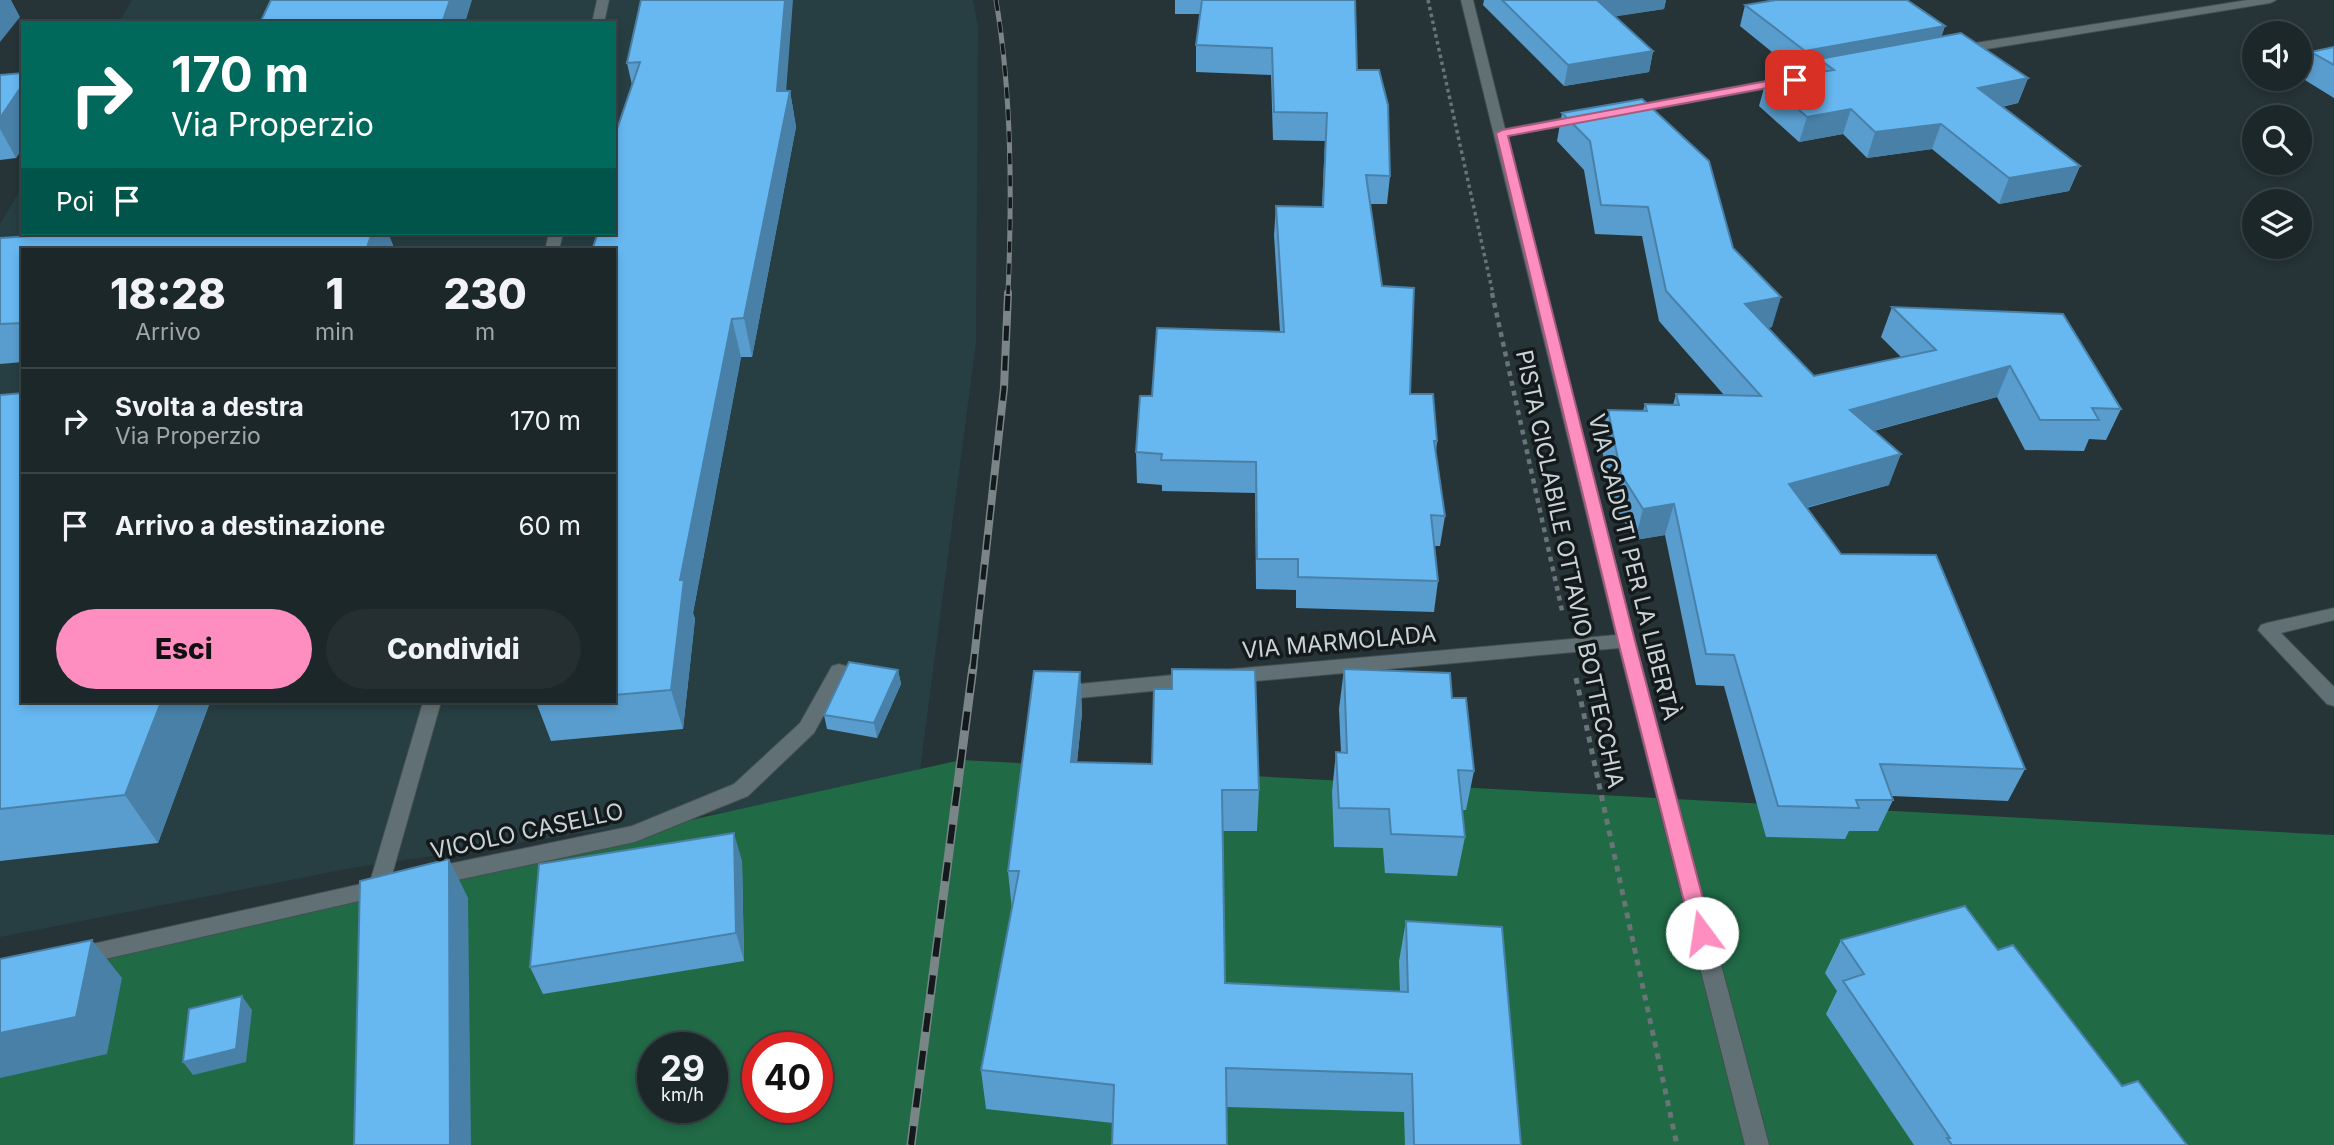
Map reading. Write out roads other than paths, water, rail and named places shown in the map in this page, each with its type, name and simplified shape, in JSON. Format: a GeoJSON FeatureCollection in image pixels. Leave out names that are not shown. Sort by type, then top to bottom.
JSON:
{"type":"FeatureCollection","features":[{"type":"Feature","properties":{"kind":"street"},"geometry":{"type":"LineString","coordinates":[[598,21],[603,0]]}},
{"type":"Feature","properties":{"kind":"street","name":"VIA CADUTI PER LA LIBERTÀ"},"geometry":{"type":"LineString","coordinates":[[1467,0],[1626,641],[1757,1145]]}},
{"type":"Feature","properties":{"kind":"street"},"geometry":{"type":"LineString","coordinates":[[1940,53],[2270,0]]}},
{"type":"Feature","properties":{"kind":"street"},"geometry":{"type":"LineString","coordinates":[[1611,113],[1803,78]]}},
{"type":"Feature","properties":{"kind":"street"},"geometry":{"type":"LineString","coordinates":[[1502,133],[1597,116]]}},
{"type":"Feature","properties":{"kind":"street"},"geometry":{"type":"LineString","coordinates":[[2334,614],[2267,630],[2334,699]]}},
{"type":"Feature","properties":{"kind":"street","name":"VIA MARMOLADA"},"geometry":{"type":"LineString","coordinates":[[1056,693],[1626,641]]}},
{"type":"Feature","properties":{"kind":"street","name":"VICOLO CASELLO"},"geometry":{"type":"LineString","coordinates":[[54,961],[635,834],[741,790],[807,728],[839,671]]}},
{"type":"Feature","properties":{"kind":"street"},"geometry":{"type":"LineString","coordinates":[[378,889],[432,703]]}},
{"type":"Feature","properties":{"kind":"railway"},"geometry":{"type":"LineString","coordinates":[[996,0],[1010,147],[1008,294]]}},
{"type":"Feature","properties":{"kind":"railway"},"geometry":{"type":"LineString","coordinates":[[973,669],[1004,388],[1008,293]]}},
{"type":"Feature","properties":{"kind":"railway"},"geometry":{"type":"LineString","coordinates":[[911,1145],[973,667]]}}]}
